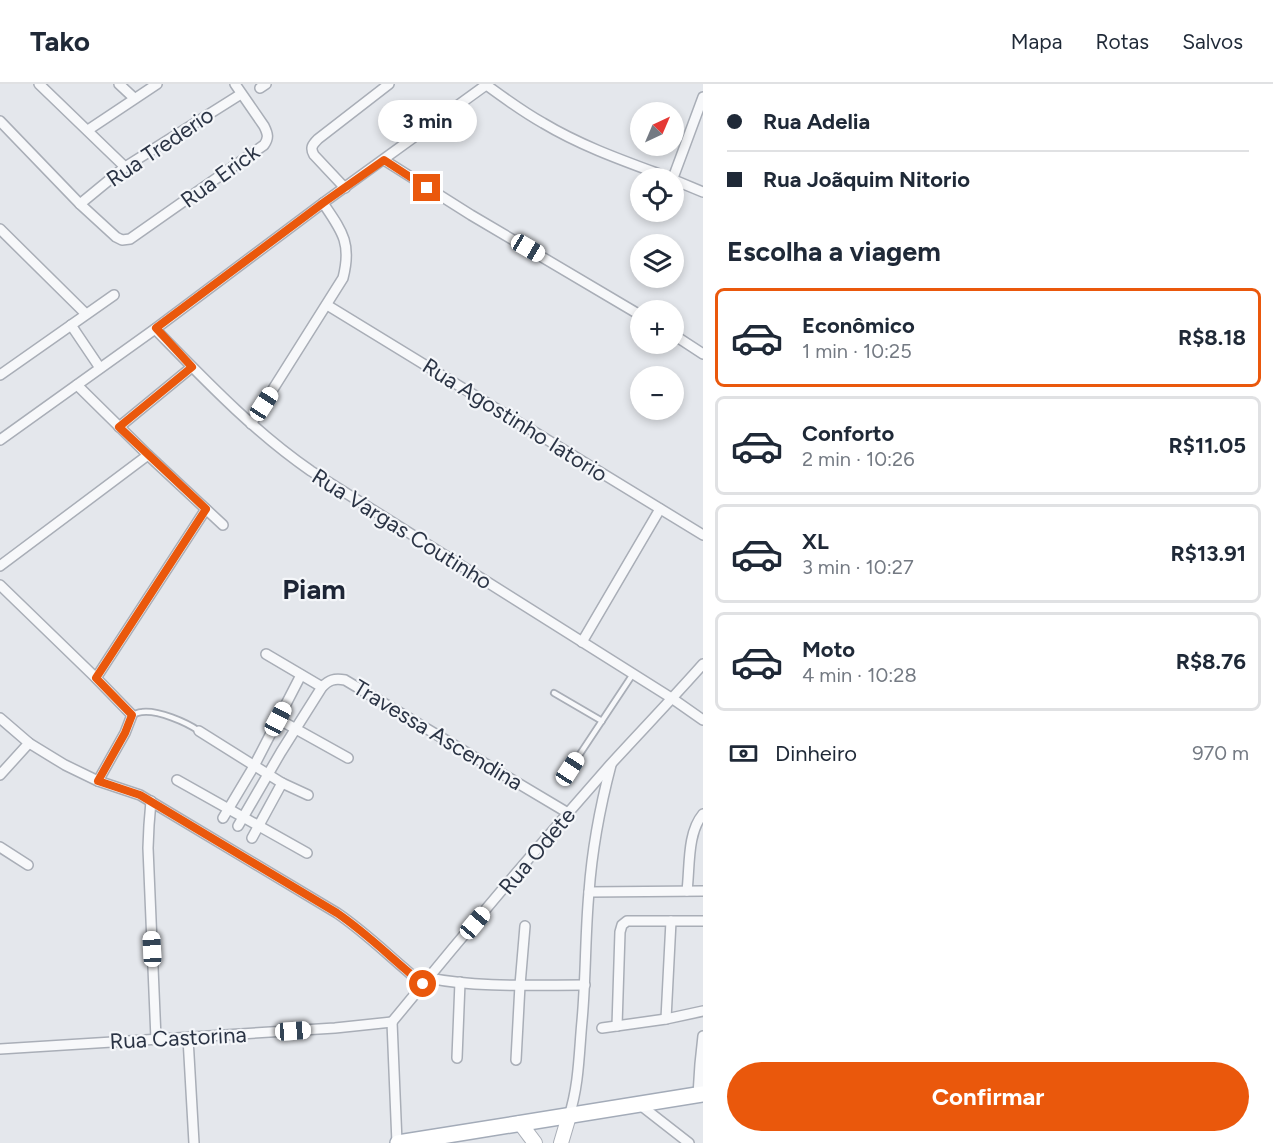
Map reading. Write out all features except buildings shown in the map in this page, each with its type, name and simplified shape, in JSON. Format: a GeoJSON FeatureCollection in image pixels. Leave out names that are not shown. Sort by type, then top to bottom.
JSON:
{"type":"FeatureCollection","features":[{"type":"Feature","properties":{"kind":"main road"},"geometry":{"type":"LineString","coordinates":[[398,1143],[463,1138],[520,1123],[701,1094]]}},
{"type":"Feature","properties":{"kind":"main road"},"geometry":{"type":"LineString","coordinates":[[561,1143],[569,1116]]}},
{"type":"Feature","properties":{"kind":"main road"},"geometry":{"type":"LineString","coordinates":[[520,1123],[535,1143]]}},
{"type":"Feature","properties":{"kind":"street"},"geometry":{"type":"LineString","coordinates":[[39,84],[125,167]]}},
{"type":"Feature","properties":{"kind":"street"},"geometry":{"type":"LineString","coordinates":[[119,84],[134,98]]}},
{"type":"Feature","properties":{"kind":"street"},"geometry":{"type":"LineString","coordinates":[[88,130],[156,84]]}},
{"type":"Feature","properties":{"kind":"street","name":"Rua Erick"},"geometry":{"type":"LineString","coordinates":[[80,204],[116,237],[122,240],[130,239],[264,146],[268,137],[267,133],[235,84]]}},
{"type":"Feature","properties":{"kind":"street"},"geometry":{"type":"LineString","coordinates":[[345,188],[314,155],[311,150],[313,143],[390,84]]}},
{"type":"Feature","properties":{"kind":"street"},"geometry":{"type":"LineString","coordinates":[[0,440],[156,328],[486,84],[543,124],[644,168]]}},
{"type":"Feature","properties":{"kind":"street","name":"Rua Trederio"},"geometry":{"type":"LineString","coordinates":[[80,204],[125,167],[241,94]]}},
{"type":"Feature","properties":{"kind":"street"},"geometry":{"type":"LineString","coordinates":[[676,168],[703,97]]}},
{"type":"Feature","properties":{"kind":"street"},"geometry":{"type":"LineString","coordinates":[[0,121],[80,204]]}},
{"type":"Feature","properties":{"kind":"street"},"geometry":{"type":"LineString","coordinates":[[384,160],[471,215],[630,309]]}},
{"type":"Feature","properties":{"kind":"street"},"geometry":{"type":"LineString","coordinates":[[684,184],[703,192]]}},
{"type":"Feature","properties":{"kind":"street"},"geometry":{"type":"LineString","coordinates":[[251,424],[343,278],[347,246],[340,228],[323,203]]}},
{"type":"Feature","properties":{"kind":"street"},"geometry":{"type":"LineString","coordinates":[[0,229],[86,314]]}},
{"type":"Feature","properties":{"kind":"street"},"geometry":{"type":"LineString","coordinates":[[0,375],[114,295]]}},
{"type":"Feature","properties":{"kind":"street","name":"Rua Agostinho Iatorio"},"geometry":{"type":"LineString","coordinates":[[327,304],[703,535]]}},
{"type":"Feature","properties":{"kind":"street"},"geometry":{"type":"LineString","coordinates":[[71,325],[100,368]]}},
{"type":"Feature","properties":{"kind":"street","name":"Rua Vargas Coutinho"},"geometry":{"type":"LineString","coordinates":[[156,328],[192,367],[251,424],[310,471],[703,720]]}},
{"type":"Feature","properties":{"kind":"street"},"geometry":{"type":"LineString","coordinates":[[684,342],[703,354]]}},
{"type":"Feature","properties":{"kind":"street"},"geometry":{"type":"LineString","coordinates":[[119,427],[192,367]]}},
{"type":"Feature","properties":{"kind":"street"},"geometry":{"type":"LineString","coordinates":[[76,385],[224,525]]}},
{"type":"Feature","properties":{"kind":"street"},"geometry":{"type":"LineString","coordinates":[[0,566],[148,455]]}},
{"type":"Feature","properties":{"kind":"street"},"geometry":{"type":"LineString","coordinates":[[582,642],[660,508]]}},
{"type":"Feature","properties":{"kind":"street"},"geometry":{"type":"LineString","coordinates":[[96,678],[206,509]]}},
{"type":"Feature","properties":{"kind":"street"},"geometry":{"type":"LineString","coordinates":[[0,585],[130,712],[125,733],[98,781]]}},
{"type":"Feature","properties":{"kind":"street"},"geometry":{"type":"LineString","coordinates":[[266,654],[322,687]]}},
{"type":"Feature","properties":{"kind":"street","name":"Rua Odete"},"geometry":{"type":"LineString","coordinates":[[392,1022],[612,762],[673,699],[703,664]]}},
{"type":"Feature","properties":{"kind":"street"},"geometry":{"type":"LineString","coordinates":[[223,818],[254,766],[300,675]]}},
{"type":"Feature","properties":{"kind":"street","name":"Travessa Ascendina"},"geometry":{"type":"LineString","coordinates":[[241,821],[322,687],[329,680],[337,678],[345,680],[568,813]]}},
{"type":"Feature","properties":{"kind":"street"},"geometry":{"type":"LineString","coordinates":[[0,718],[29,743],[65,765],[98,781],[140,795],[337,913],[356,926],[389,957],[426,981],[585,985]]}},
{"type":"Feature","properties":{"kind":"street"},"geometry":{"type":"LineString","coordinates":[[278,719],[348,758]]}},
{"type":"Feature","properties":{"kind":"street"},"geometry":{"type":"LineString","coordinates":[[199,731],[282,783],[308,795]]}},
{"type":"Feature","properties":{"kind":"street"},"geometry":{"type":"LineString","coordinates":[[0,775],[29,743]]}},
{"type":"Feature","properties":{"kind":"street","name":"Rua Odete"},"geometry":{"type":"LineString","coordinates":[[569,1116],[577,1082],[585,985],[589,892],[596,835],[612,762]]}},
{"type":"Feature","properties":{"kind":"street"},"geometry":{"type":"LineString","coordinates":[[177,780],[228,809],[241,821],[258,826],[307,853]]}},
{"type":"Feature","properties":{"kind":"street"},"geometry":{"type":"LineString","coordinates":[[252,838],[282,783]]}},
{"type":"Feature","properties":{"kind":"street"},"geometry":{"type":"LineString","coordinates":[[151,801],[148,848],[156,1039]]}},
{"type":"Feature","properties":{"kind":"street"},"geometry":{"type":"LineString","coordinates":[[687,891],[693,832],[703,813]]}},
{"type":"Feature","properties":{"kind":"street"},"geometry":{"type":"LineString","coordinates":[[0,847],[28,864]]}},
{"type":"Feature","properties":{"kind":"street"},"geometry":{"type":"LineString","coordinates":[[589,892],[703,891]]}},
{"type":"Feature","properties":{"kind":"street"},"geometry":{"type":"LineString","coordinates":[[617,1026],[622,925],[627,921],[703,921]]}},
{"type":"Feature","properties":{"kind":"street"},"geometry":{"type":"LineString","coordinates":[[666,1020],[671,921]]}},
{"type":"Feature","properties":{"kind":"street"},"geometry":{"type":"LineString","coordinates":[[516,1059],[525,926]]}},
{"type":"Feature","properties":{"kind":"street"},"geometry":{"type":"LineString","coordinates":[[457,1058],[460,982]]}},
{"type":"Feature","properties":{"kind":"street"},"geometry":{"type":"LineString","coordinates":[[602,1028],[666,1020],[703,1011]]}},
{"type":"Feature","properties":{"kind":"street"},"geometry":{"type":"LineString","coordinates":[[392,1022],[398,1143]]}},
{"type":"Feature","properties":{"kind":"street","name":"Rua Castorina"},"geometry":{"type":"LineString","coordinates":[[0,1048],[188,1038],[392,1022]]}},
{"type":"Feature","properties":{"kind":"street"},"geometry":{"type":"LineString","coordinates":[[701,1094],[700,1064],[703,1036]]}},
{"type":"Feature","properties":{"kind":"street"},"geometry":{"type":"LineString","coordinates":[[188,1038],[194,1143]]}},
{"type":"Feature","properties":{"kind":"street"},"geometry":{"type":"LineString","coordinates":[[639,1104],[689,1143]]}},
{"type":"Feature","properties":{"kind":"lane"},"geometry":{"type":"LineString","coordinates":[[570,769],[633,674]]}},
{"type":"Feature","properties":{"kind":"lane"},"geometry":{"type":"LineString","coordinates":[[554,693],[602,721]]}},
{"type":"Feature","properties":{"kind":"lane"},"geometry":{"type":"LineString","coordinates":[[130,712],[143,711],[164,715],[191,725],[199,731]]}},
{"type":"Feature","properties":{"kind":"district","name":"Piam"},"geometry":{"type":"Point","coordinates":[314,589]}},
{"type":"Feature","properties":{"kind":"route"},"geometry":{"type":"LineString","coordinates":[[423,984],[389,957],[356,926],[337,913],[140,795],[98,781],[125,733],[132,715],[96,678],[206,509],[119,427],[192,367],[156,328],[384,160],[427,188]]}}]}
